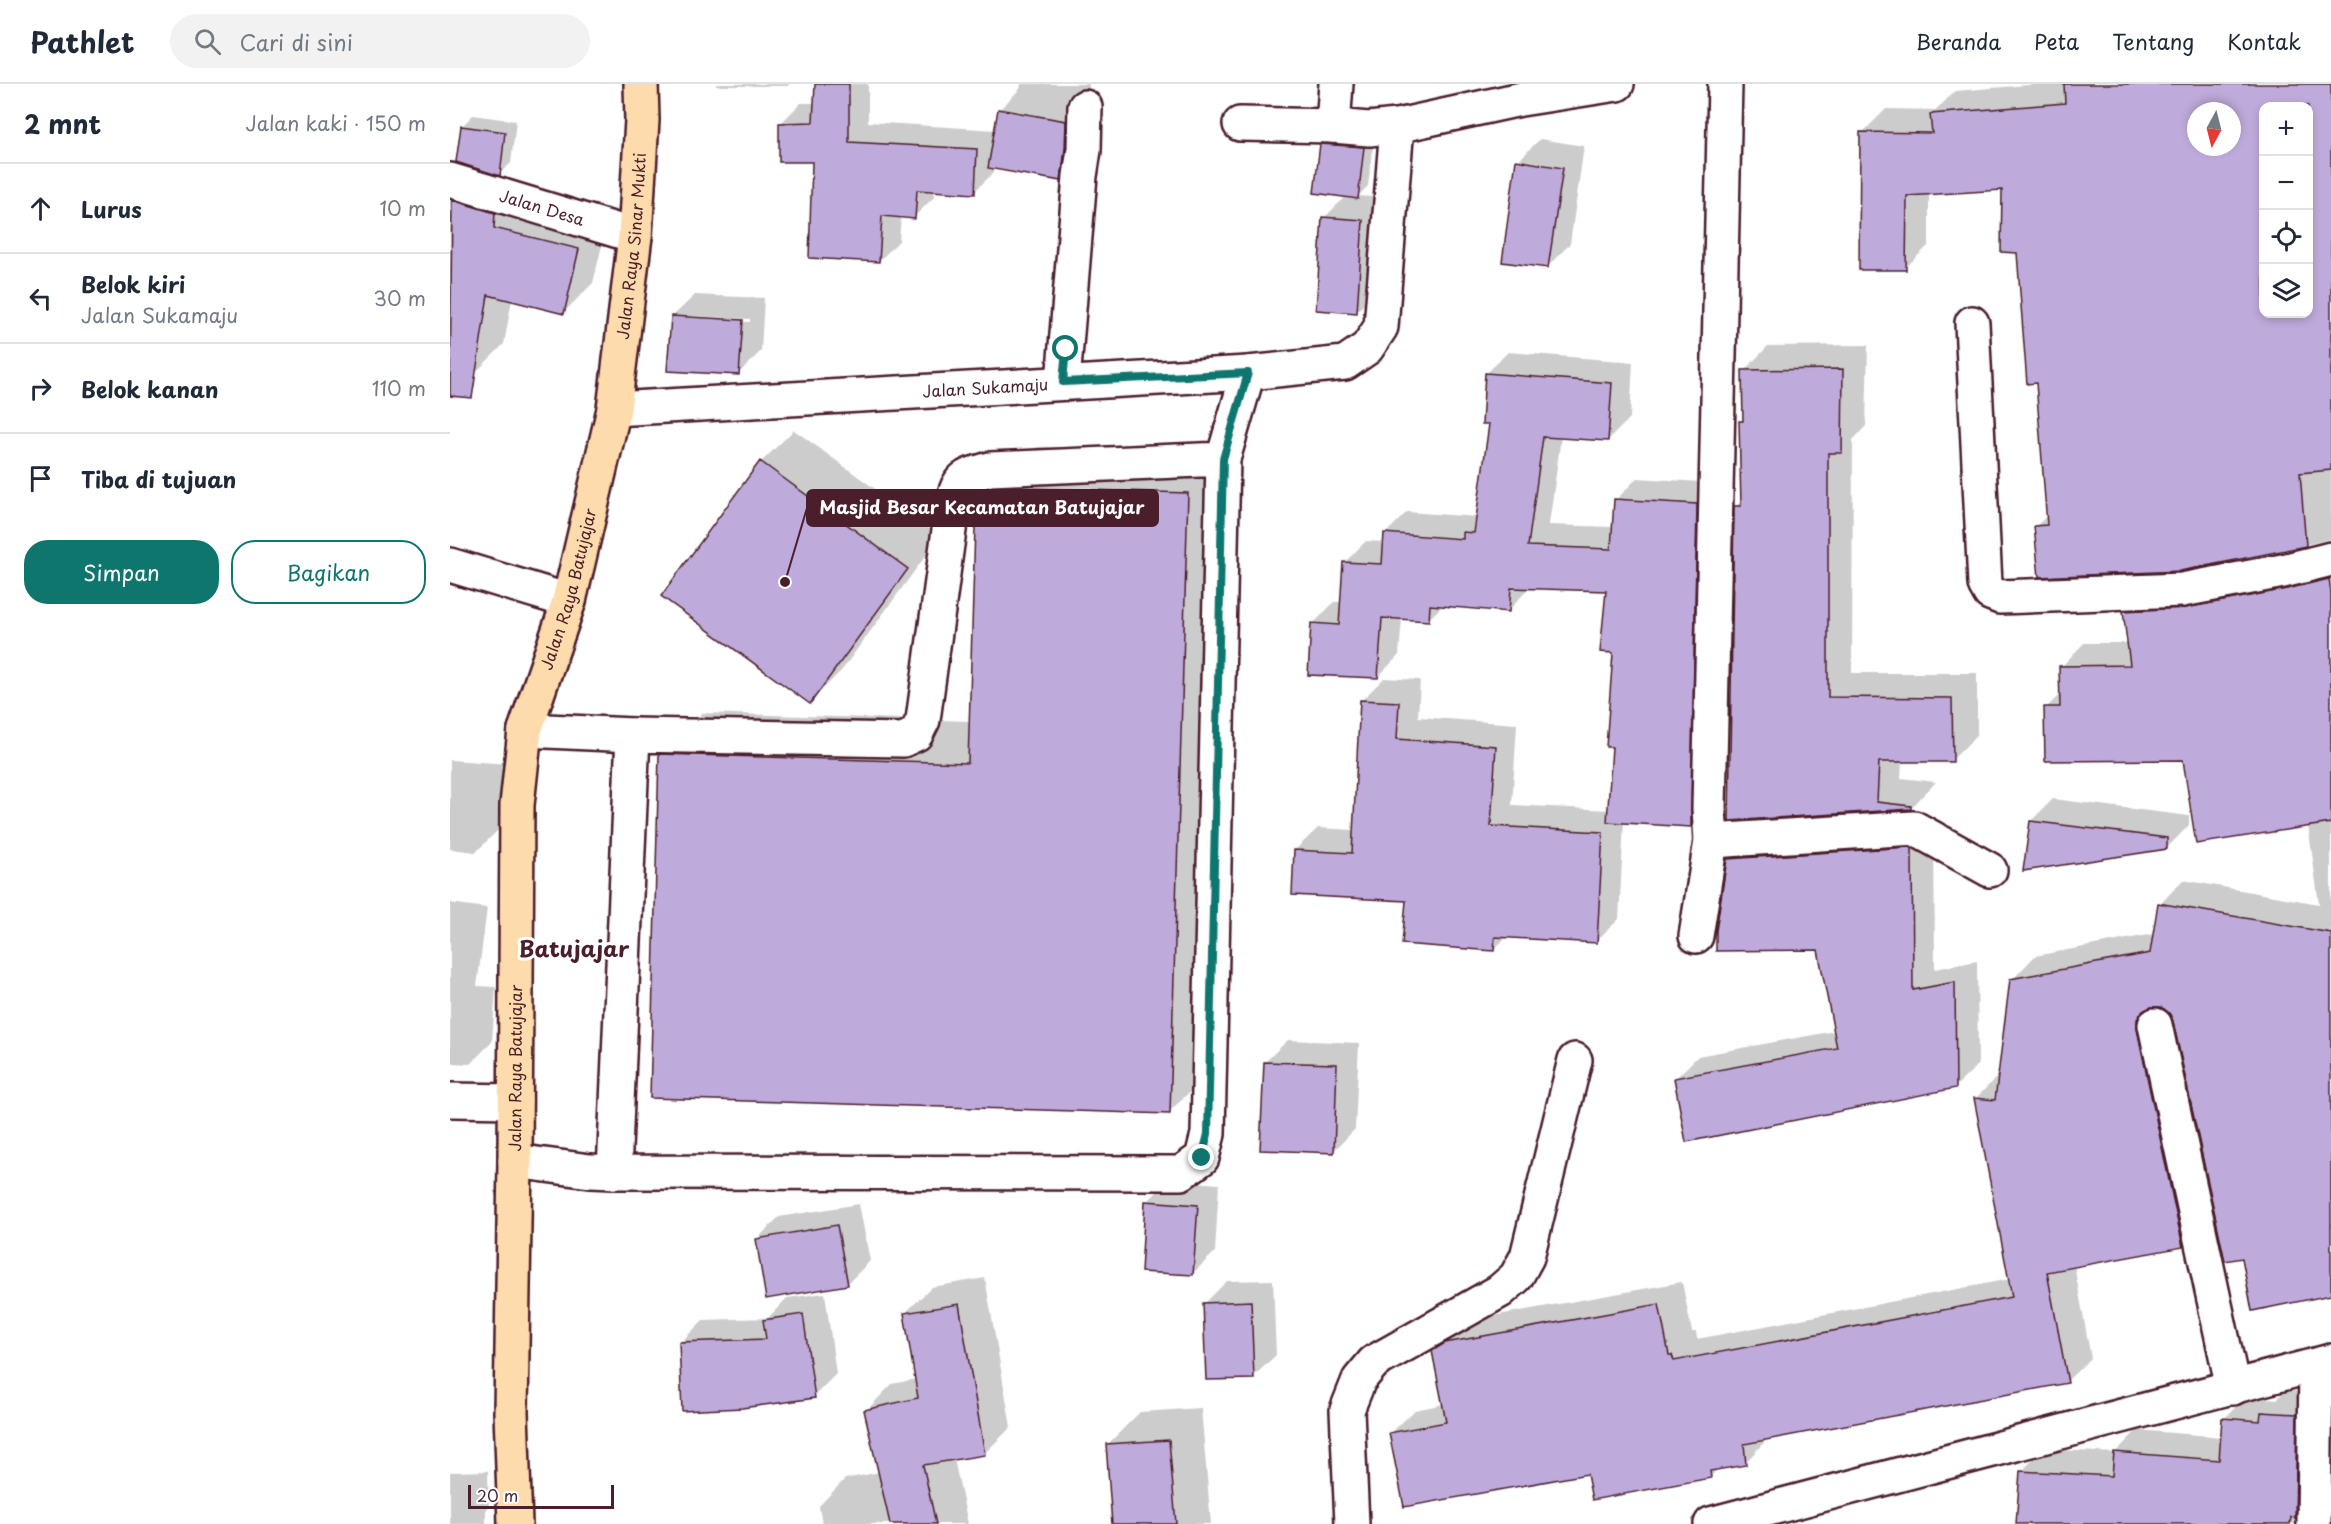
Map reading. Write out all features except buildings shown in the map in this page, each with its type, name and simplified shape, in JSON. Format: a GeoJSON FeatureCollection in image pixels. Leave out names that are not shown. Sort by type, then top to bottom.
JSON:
{"type":"FeatureCollection","features":[{"type":"Feature","properties":{"kind":"highway","name":"Jalan Raya Sinar Mukti"},"geometry":{"type":"LineString","coordinates":[[614,409],[634,236],[642,120],[641,84]]}},
{"type":"Feature","properties":{"kind":"highway","name":"Jalan Raya Batujajar"},"geometry":{"type":"LineString","coordinates":[[515,1524],[511,1412],[517,805],[525,730],[570,601],[614,409]]}},
{"type":"Feature","properties":{"kind":"street"},"geometry":{"type":"LineString","coordinates":[[1333,126],[1336,84]]}},
{"type":"Feature","properties":{"kind":"street"},"geometry":{"type":"LineString","coordinates":[[1240,124],[1369,129],[1396,126],[1521,99],[1617,84]]}},
{"type":"Feature","properties":{"kind":"street"},"geometry":{"type":"LineString","coordinates":[[1696,936],[1711,841],[1709,808],[1725,84]]}},
{"type":"Feature","properties":{"kind":"street"},"geometry":{"type":"LineString","coordinates":[[1063,382],[1084,150],[1085,108]]}},
{"type":"Feature","properties":{"kind":"street","name":"Jalan Sukamaju"},"geometry":{"type":"LineString","coordinates":[[614,409],[1248,373],[1345,363],[1367,348],[1381,327],[1396,126]]}},
{"type":"Feature","properties":{"kind":"street","name":"Jalan Desa"},"geometry":{"type":"LineString","coordinates":[[450,180],[634,236]]}},
{"type":"Feature","properties":{"kind":"street"},"geometry":{"type":"LineString","coordinates":[[1972,323],[1985,584],[1990,593],[2000,597],[2182,590],[2283,571],[2331,559]]}},
{"type":"Feature","properties":{"kind":"street"},"geometry":{"type":"LineString","coordinates":[[515,1161],[590,1172],[1181,1173],[1202,1158],[1208,1134],[1223,459],[1248,373]]}},
{"type":"Feature","properties":{"kind":"street"},"geometry":{"type":"LineString","coordinates":[[525,730],[633,735],[903,740],[916,734],[923,720],[953,501],[957,485],[964,477],[990,469],[1223,459]]}},
{"type":"Feature","properties":{"kind":"street"},"geometry":{"type":"LineString","coordinates":[[450,566],[570,601]]}},
{"type":"Feature","properties":{"kind":"street"},"geometry":{"type":"LineString","coordinates":[[614,1172],[633,735]]}},
{"type":"Feature","properties":{"kind":"street"},"geometry":{"type":"LineString","coordinates":[[1711,841],[1914,828],[1990,870]]}},
{"type":"Feature","properties":{"kind":"street"},"geometry":{"type":"LineString","coordinates":[[2155,1025],[2233,1388]]}},
{"type":"Feature","properties":{"kind":"street"},"geometry":{"type":"LineString","coordinates":[[1352,1524],[1347,1410],[1359,1380],[1374,1362],[1500,1291],[1516,1277],[1527,1257],[1575,1060]]}},
{"type":"Feature","properties":{"kind":"street"},"geometry":{"type":"LineString","coordinates":[[450,1100],[514,1101]]}},
{"type":"Feature","properties":{"kind":"street"},"geometry":{"type":"LineString","coordinates":[[1711,1524],[2324,1363],[2314,1524]]}},
{"type":"Feature","properties":{"kind":"place","name":"Masjid Besar Kecamatan Batujajar"},"geometry":{"type":"Point","coordinates":[785,582]}},
{"type":"Feature","properties":{"kind":"district","name":"Batujajar"},"geometry":{"type":"Point","coordinates":[574,949]}},
{"type":"Feature","properties":{"kind":"route"},"geometry":{"type":"LineString","coordinates":[[1066,349],[1063,382],[1248,373],[1223,459],[1208,1134],[1202,1158]]}}]}
